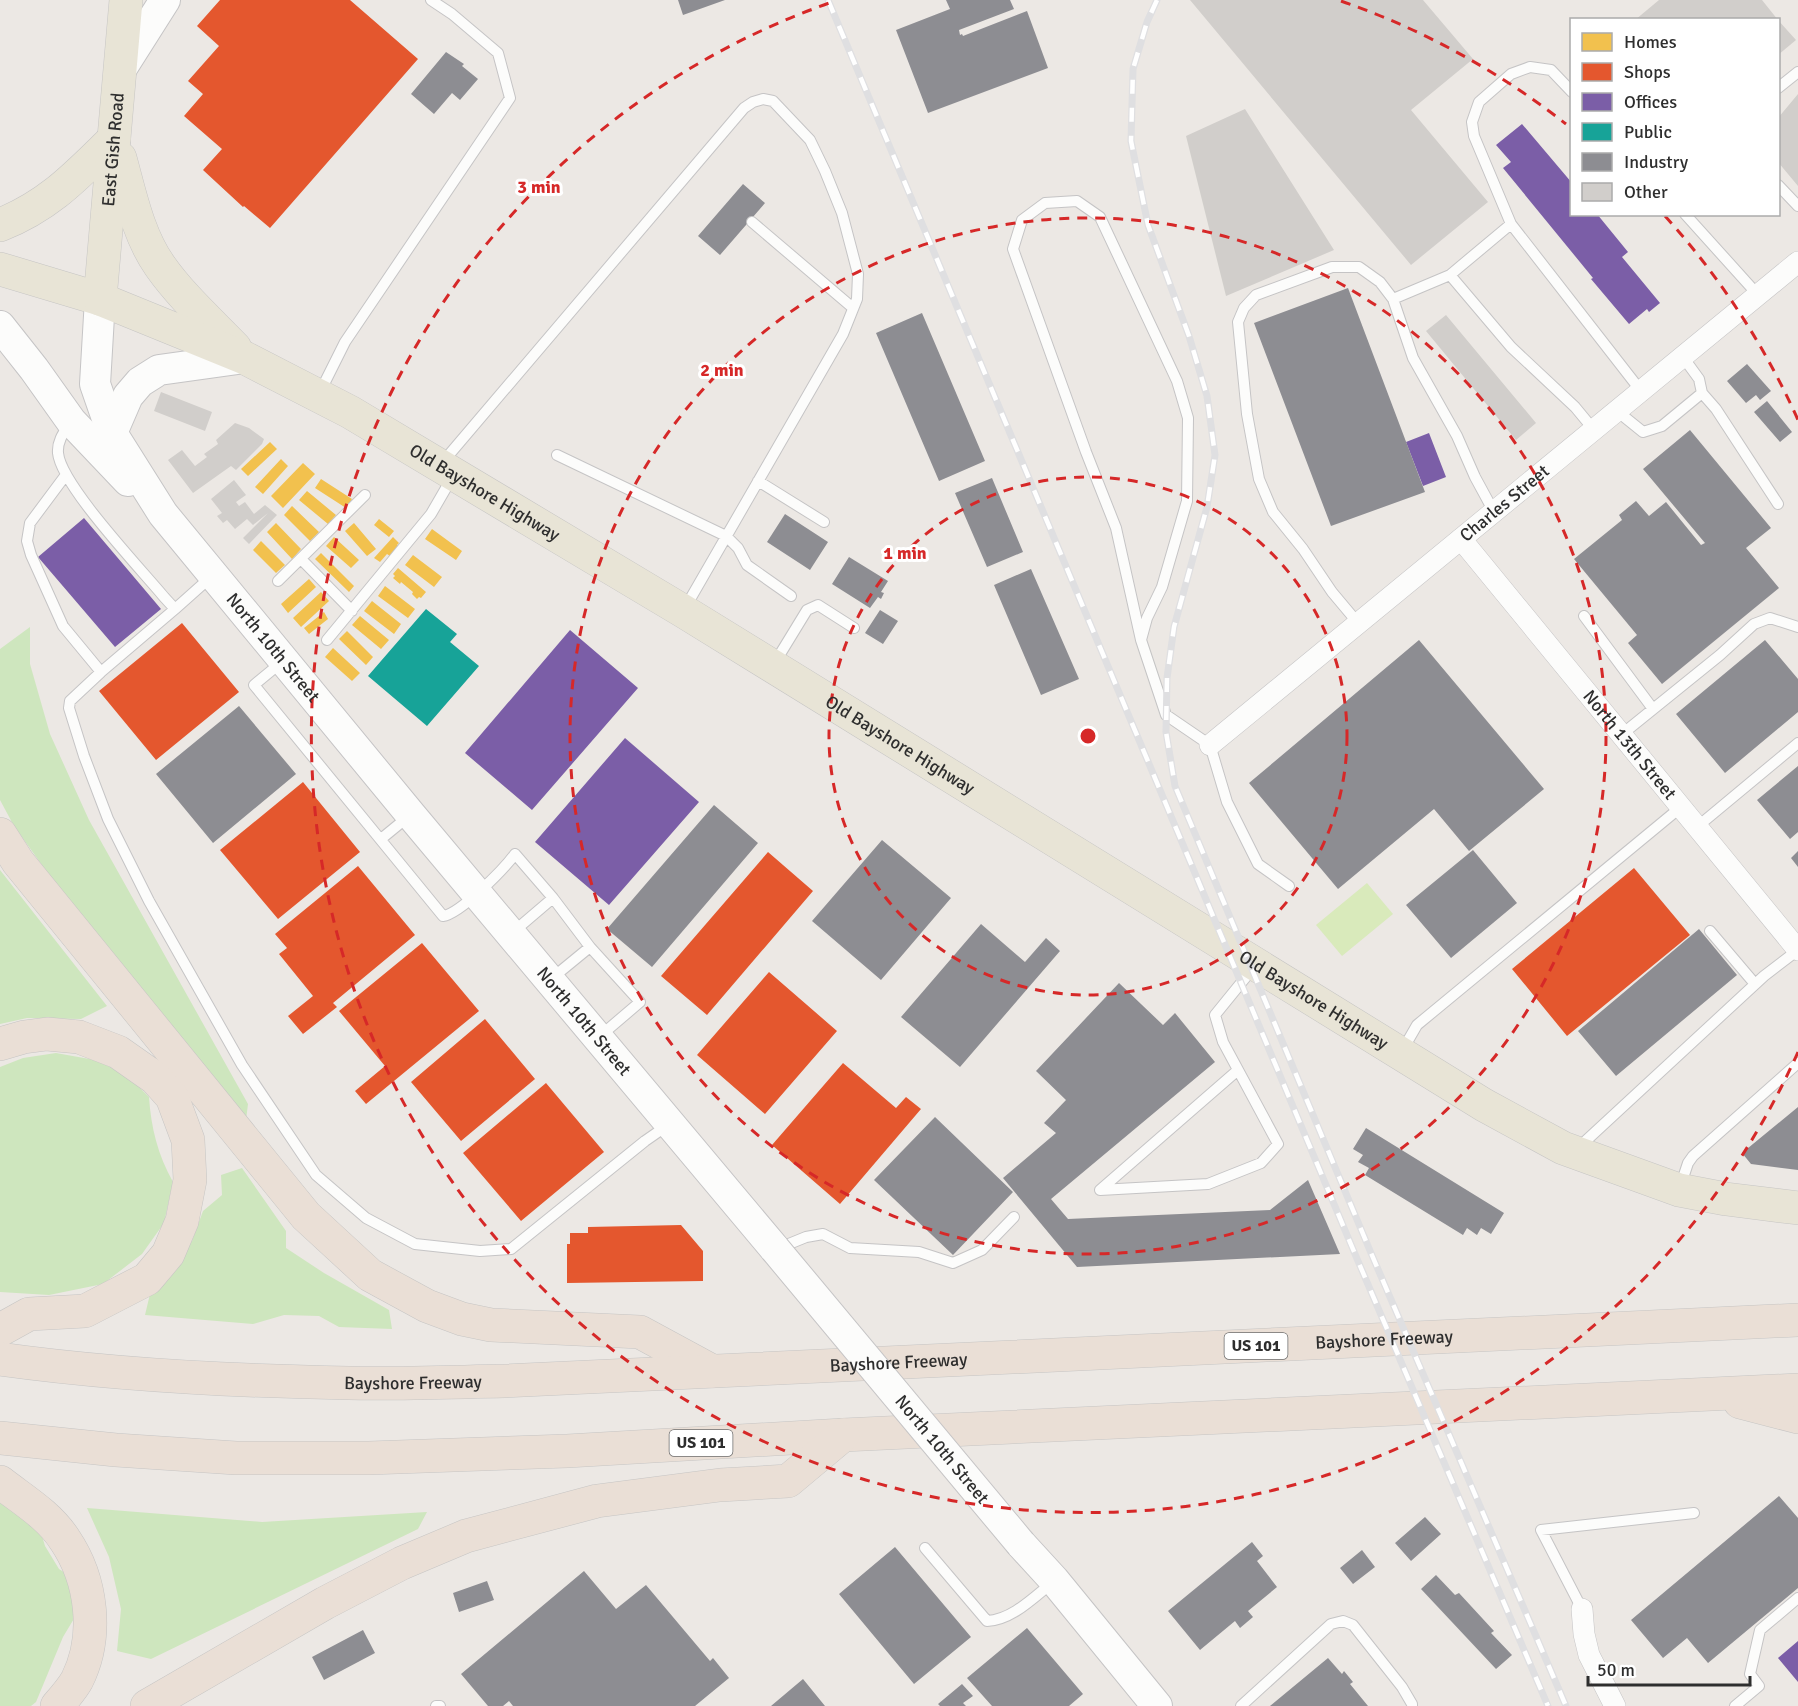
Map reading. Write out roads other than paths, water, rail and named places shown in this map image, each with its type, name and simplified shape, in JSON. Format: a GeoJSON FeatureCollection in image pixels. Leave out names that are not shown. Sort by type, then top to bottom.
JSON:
{"type":"FeatureCollection","features":[{"type":"Feature","properties":{"kind":"highway"},"geometry":{"type":"LineString","coordinates":[[0,834],[18,862],[306,1215],[370,1275],[427,1306],[462,1319],[491,1325],[640,1332],[714,1372]]}},
{"type":"Feature","properties":{"kind":"highway"},"geometry":{"type":"LineString","coordinates":[[0,1044],[24,1036],[47,1034],[79,1037],[118,1052],[155,1078],[172,1097],[188,1140],[190,1180],[182,1221],[168,1254],[147,1278],[85,1311],[29,1314],[0,1330]]}},
{"type":"Feature","properties":{"kind":"highway","name":"Bayshore Freeway"},"geometry":{"type":"LineString","coordinates":[[0,1359],[59,1367],[201,1377],[350,1383],[504,1381],[1798,1320]]}},
{"type":"Feature","properties":{"kind":"highway","name":"US 101"},"geometry":{"type":"LineString","coordinates":[[0,1438],[116,1450],[236,1458],[369,1458],[567,1451],[843,1435],[1798,1390]]}},
{"type":"Feature","properties":{"kind":"highway"},"geometry":{"type":"LineString","coordinates":[[1709,1394],[1798,1417]]}},
{"type":"Feature","properties":{"kind":"highway"},"geometry":{"type":"LineString","coordinates":[[147,1706],[353,1588],[402,1563],[466,1536],[597,1502],[720,1485],[788,1481],[843,1435]]}},
{"type":"Feature","properties":{"kind":"highway"},"geometry":{"type":"LineString","coordinates":[[0,1482],[44,1516],[64,1539],[82,1569],[90,1610],[88,1646],[77,1681],[57,1706]]}},
{"type":"Feature","properties":{"kind":"main road","name":"East Gish Road"},"geometry":{"type":"LineString","coordinates":[[100,299],[126,0]]}},
{"type":"Feature","properties":{"kind":"main road"},"geometry":{"type":"LineString","coordinates":[[120,71],[165,0]]}},
{"type":"Feature","properties":{"kind":"main road"},"geometry":{"type":"LineString","coordinates":[[0,225],[22,216],[57,194],[114,139],[138,223],[159,265],[186,297],[245,358]]}},
{"type":"Feature","properties":{"kind":"main road","name":"Old Bayshore Highway"},"geometry":{"type":"LineString","coordinates":[[0,269],[100,299],[245,358],[318,395],[448,469],[683,611],[1484,1105],[1563,1148],[1679,1190],[1726,1199],[1798,1208]]}},
{"type":"Feature","properties":{"kind":"main road","name":"North 10th Street"},"geometry":{"type":"LineString","coordinates":[[100,299],[96,384],[112,433],[163,514],[285,659],[411,815],[1021,1544],[1054,1580],[1151,1704]]}},
{"type":"Feature","properties":{"kind":"main road"},"geometry":{"type":"LineString","coordinates":[[0,326],[71,421],[121,475],[163,514]]}},
{"type":"Feature","properties":{"kind":"main road"},"geometry":{"type":"LineString","coordinates":[[112,433],[128,396],[140,382],[159,370],[245,358]]}},
{"type":"Feature","properties":{"kind":"street","name":"Charles Street"},"geometry":{"type":"LineString","coordinates":[[1210,745],[1798,262]]}},
{"type":"Feature","properties":{"kind":"street","name":"North 13th Street"},"geometry":{"type":"LineString","coordinates":[[1461,539],[1798,950]]}},
{"type":"Feature","properties":{"kind":"street"},"geometry":{"type":"LineString","coordinates":[[1582,1609],[1588,1655],[1615,1706]]}},
{"type":"Feature","properties":{"kind":"lane"},"geometry":{"type":"LineString","coordinates":[[318,395],[345,342],[510,98],[498,53],[452,14],[431,0]]}},
{"type":"Feature","properties":{"kind":"lane"},"geometry":{"type":"LineString","coordinates":[[1570,90],[1551,70],[1530,67],[1511,74],[1479,102],[1472,122],[1474,136],[1511,224],[1641,391]]}},
{"type":"Feature","properties":{"kind":"lane"},"geometry":{"type":"LineString","coordinates":[[1780,87],[1798,72]]}},
{"type":"Feature","properties":{"kind":"lane"},"geometry":{"type":"LineString","coordinates":[[327,640],[431,514],[448,469],[514,380],[744,108],[763,99],[773,101],[810,140],[825,171],[842,213],[858,274],[857,299],[843,334],[683,611]]}},
{"type":"Feature","properties":{"kind":"lane"},"geometry":{"type":"LineString","coordinates":[[1780,186],[1798,206]]}},
{"type":"Feature","properties":{"kind":"lane"},"geometry":{"type":"LineString","coordinates":[[1141,640],[1147,618],[1162,587],[1187,501],[1188,418],[1177,381],[1100,217],[1077,201],[1045,203],[1022,220],[1013,249],[1086,453],[1116,528],[1141,640],[1166,715],[1210,745],[1227,802],[1258,864],[1289,886]]}},
{"type":"Feature","properties":{"kind":"lane"},"geometry":{"type":"LineString","coordinates":[[1687,216],[1758,295]]}},
{"type":"Feature","properties":{"kind":"lane"},"geometry":{"type":"LineString","coordinates":[[752,222],[853,308]]}},
{"type":"Feature","properties":{"kind":"lane"},"geometry":{"type":"LineString","coordinates":[[1393,299],[1450,275],[1511,224]]}},
{"type":"Feature","properties":{"kind":"lane"},"geometry":{"type":"LineString","coordinates":[[1358,623],[1273,512],[1259,479],[1247,414],[1238,322],[1244,308],[1256,295],[1332,267],[1359,267],[1380,282],[1393,299],[1413,358],[1457,436],[1494,512]]}},
{"type":"Feature","properties":{"kind":"lane"},"geometry":{"type":"LineString","coordinates":[[1450,275],[1511,347],[1575,407],[1594,430]]}},
{"type":"Feature","properties":{"kind":"lane"},"geometry":{"type":"LineString","coordinates":[[1683,357],[1699,379],[1702,393],[1716,409],[1778,504]]}},
{"type":"Feature","properties":{"kind":"lane"},"geometry":{"type":"LineString","coordinates":[[1617,411],[1643,432],[1662,426],[1702,393]]}},
{"type":"Feature","properties":{"kind":"lane"},"geometry":{"type":"LineString","coordinates":[[71,421],[60,438],[58,452],[65,476],[80,497],[175,609]]}},
{"type":"Feature","properties":{"kind":"lane"},"geometry":{"type":"LineString","coordinates":[[557,455],[726,536],[738,548],[747,565],[791,596]]}},
{"type":"Feature","properties":{"kind":"lane"},"geometry":{"type":"LineString","coordinates":[[65,476],[30,523],[27,541],[63,626],[101,672]]}},
{"type":"Feature","properties":{"kind":"lane"},"geometry":{"type":"LineString","coordinates":[[758,481],[824,522]]}},
{"type":"Feature","properties":{"kind":"lane"},"geometry":{"type":"LineString","coordinates":[[278,581],[365,495]]}},
{"type":"Feature","properties":{"kind":"lane"},"geometry":{"type":"LineString","coordinates":[[301,559],[352,610]]}},
{"type":"Feature","properties":{"kind":"lane"},"geometry":{"type":"LineString","coordinates":[[214,574],[70,700],[69,708],[108,819],[149,900],[242,1065],[316,1175],[366,1218],[415,1244],[480,1251],[511,1249],[645,1141],[671,1124]]}},
{"type":"Feature","properties":{"kind":"lane"},"geometry":{"type":"LineString","coordinates":[[772,667],[807,610],[818,605],[854,628]]}},
{"type":"Feature","properties":{"kind":"lane"},"geometry":{"type":"LineString","coordinates":[[1584,616],[1653,709]]}},
{"type":"Feature","properties":{"kind":"lane"},"geometry":{"type":"LineString","coordinates":[[1621,735],[1720,655],[1754,624],[1770,618],[1798,627]]}},
{"type":"Feature","properties":{"kind":"lane"},"geometry":{"type":"LineString","coordinates":[[285,659],[254,685],[443,916],[450,915],[477,893],[506,867],[515,854],[590,946],[640,1002],[598,1037]]}},
{"type":"Feature","properties":{"kind":"lane"},"geometry":{"type":"LineString","coordinates":[[1698,827],[1798,743]]}},
{"type":"Feature","properties":{"kind":"lane"},"geometry":{"type":"LineString","coordinates":[[1401,1053],[1417,1025],[1681,807]]}},
{"type":"Feature","properties":{"kind":"lane"},"geometry":{"type":"LineString","coordinates":[[381,839],[411,815]]}},
{"type":"Feature","properties":{"kind":"lane"},"geometry":{"type":"LineString","coordinates":[[511,933],[553,898]]}},
{"type":"Feature","properties":{"kind":"lane"},"geometry":{"type":"LineString","coordinates":[[1710,931],[1755,984]]}},
{"type":"Feature","properties":{"kind":"lane"},"geometry":{"type":"LineString","coordinates":[[550,980],[590,946]]}},
{"type":"Feature","properties":{"kind":"lane"},"geometry":{"type":"LineString","coordinates":[[1574,1152],[1755,984],[1798,950]]}},
{"type":"Feature","properties":{"kind":"lane"},"geometry":{"type":"LineString","coordinates":[[1238,1071],[1100,1190],[1208,1184],[1261,1163],[1278,1144],[1223,1042],[1215,1014],[1256,964]]}},
{"type":"Feature","properties":{"kind":"lane"},"geometry":{"type":"LineString","coordinates":[[1679,1190],[1688,1163],[1693,1156],[1798,1063]]}},
{"type":"Feature","properties":{"kind":"lane"},"geometry":{"type":"LineString","coordinates":[[776,1249],[806,1237],[823,1234],[850,1248],[919,1252],[953,1263],[982,1250],[1014,1217]]}},
{"type":"Feature","properties":{"kind":"lane"},"geometry":{"type":"LineString","coordinates":[[1582,1609],[1541,1530],[1694,1513]]}},
{"type":"Feature","properties":{"kind":"lane"},"geometry":{"type":"LineString","coordinates":[[925,1548],[987,1621],[996,1620],[1011,1613],[1054,1580]]}},
{"type":"Feature","properties":{"kind":"lane"},"geometry":{"type":"LineString","coordinates":[[1735,1706],[1759,1686],[1750,1674],[1760,1630],[1798,1598]]}},
{"type":"Feature","properties":{"kind":"lane"},"geometry":{"type":"LineString","coordinates":[[1241,1706],[1331,1624],[1343,1622],[1353,1625],[1402,1687],[1412,1706]]}},
{"type":"Feature","properties":{"kind":"railway"},"geometry":{"type":"LineString","coordinates":[[828,0],[1355,1254],[1548,1706]]}},
{"type":"Feature","properties":{"kind":"railway"},"geometry":{"type":"LineString","coordinates":[[1157,0],[1147,22],[1133,69],[1131,141],[1148,225],[1189,336],[1207,396],[1215,455],[1207,507],[1174,627],[1167,678],[1166,732],[1175,786],[1371,1253],[1566,1706]]}}]}
